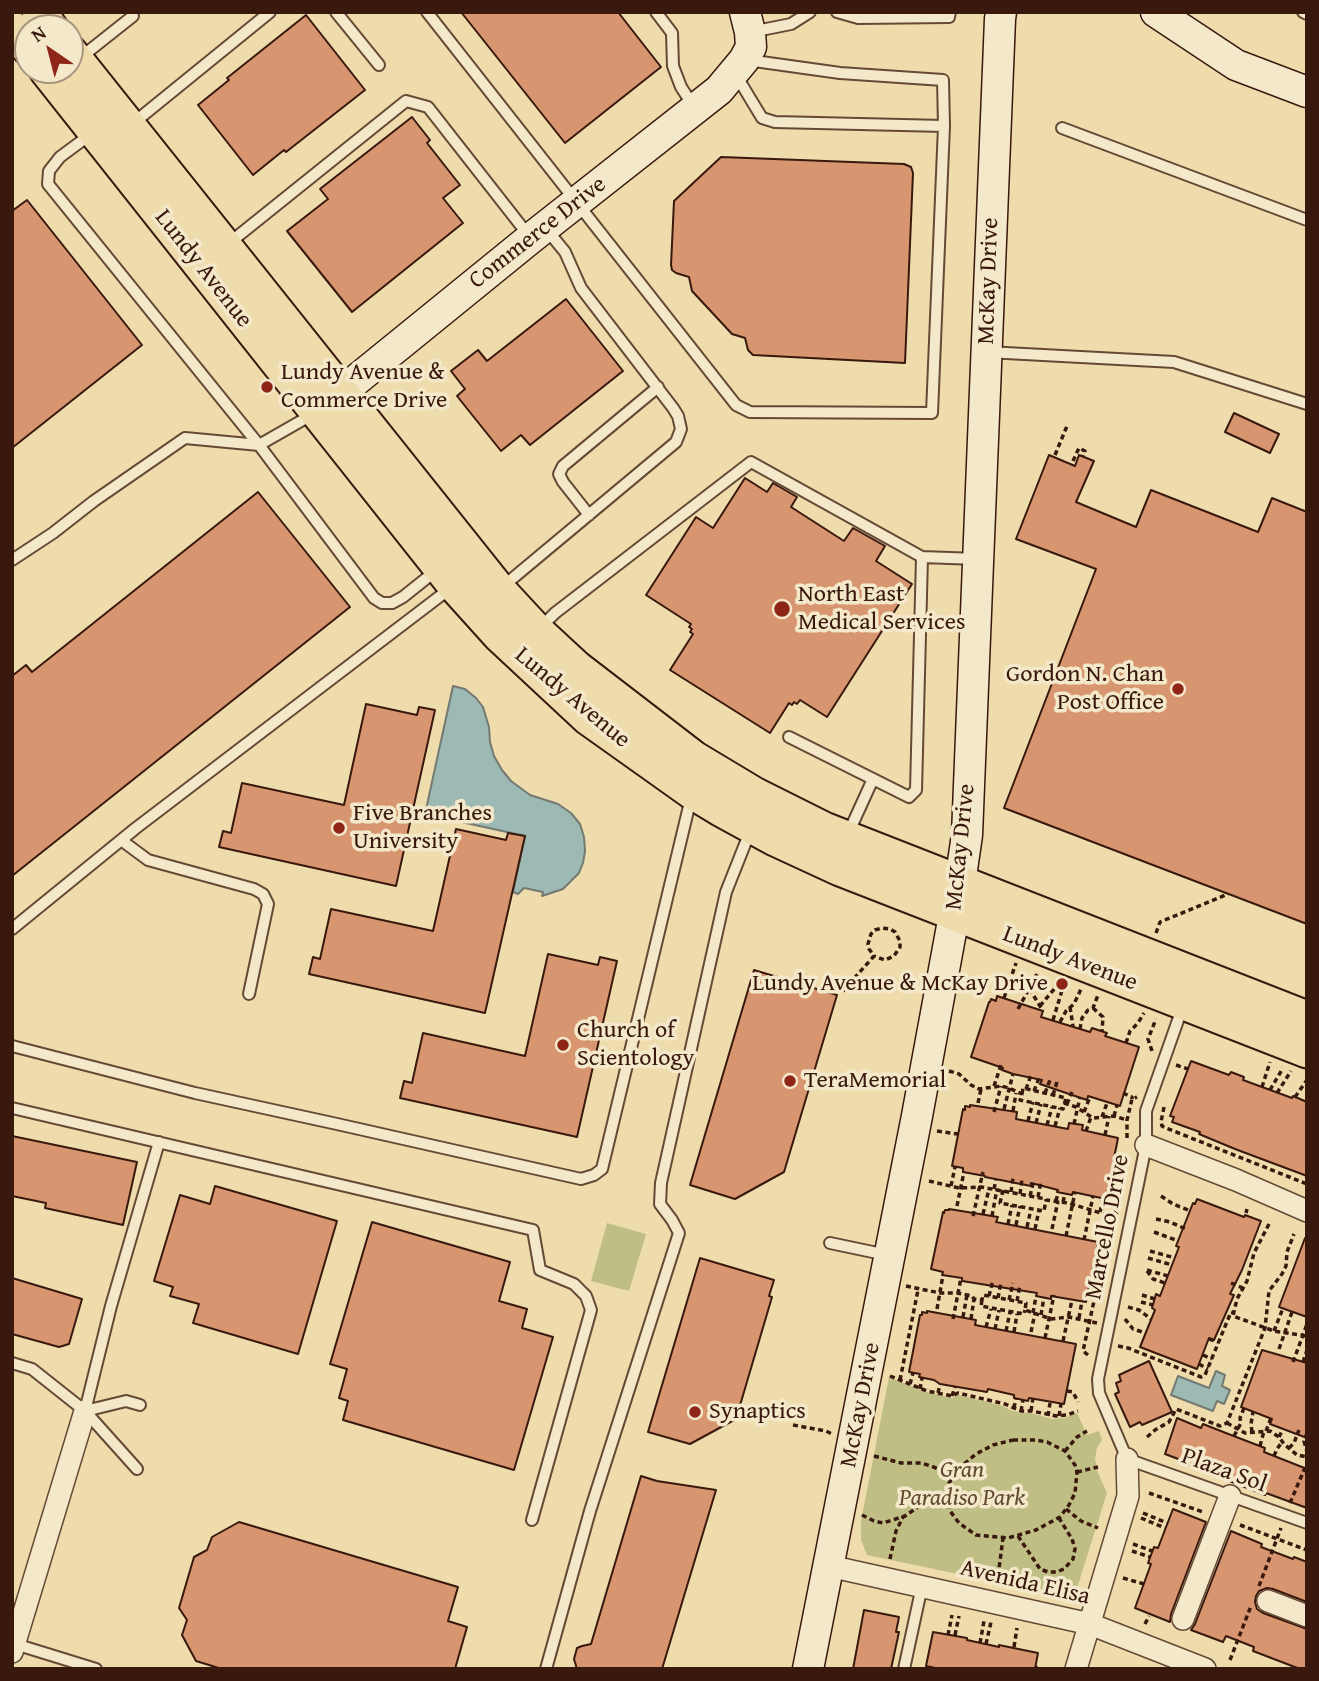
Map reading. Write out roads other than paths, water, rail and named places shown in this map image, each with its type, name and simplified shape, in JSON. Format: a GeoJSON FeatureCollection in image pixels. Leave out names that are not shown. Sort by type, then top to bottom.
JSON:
{"type":"FeatureCollection","features":[{"type":"Feature","properties":{"kind":"main road","name":"Lundy Avenue"},"geometry":{"type":"LineString","coordinates":[[76,84],[91,111],[328,402],[537,631],[577,668],[694,758],[754,794],[845,838],[1170,1010],[1294,1062]]}},
{"type":"Feature","properties":{"kind":"main road","name":"Lundy Avenue"},"geometry":{"type":"LineString","coordinates":[[91,111],[129,127],[225,247],[447,576],[500,636],[588,718],[692,792],[775,839],[840,869],[958,898],[1307,1018]]}},
{"type":"Feature","properties":{"kind":"street","name":"McKay Drive"},"geometry":{"type":"LineString","coordinates":[[808,1669],[829,1566],[863,1447],[890,1256],[958,898],[967,835],[1001,12]]}},
{"type":"Feature","properties":{"kind":"street"},"geometry":{"type":"LineString","coordinates":[[1156,12],[1236,65],[1307,92]]}},
{"type":"Feature","properties":{"kind":"street","name":"Commerce Drive"},"geometry":{"type":"LineString","coordinates":[[328,402],[719,90],[745,45]]}},
{"type":"Feature","properties":{"kind":"street"},"geometry":{"type":"LineString","coordinates":[[1135,1145],[1236,1180],[1307,1211]]}},
{"type":"Feature","properties":{"kind":"street"},"geometry":{"type":"LineString","coordinates":[[13,1648],[85,1411]]}},
{"type":"Feature","properties":{"kind":"street"},"geometry":{"type":"LineString","coordinates":[[1076,1669],[1128,1496],[1127,1459]]}},
{"type":"Feature","properties":{"kind":"street"},"geometry":{"type":"LineString","coordinates":[[1183,1619],[1230,1496]]}},
{"type":"Feature","properties":{"kind":"street","name":"Avenida Elisa"},"geometry":{"type":"LineString","coordinates":[[829,1566],[1090,1624],[1205,1669]]}},
{"type":"Feature","properties":{"kind":"street"},"geometry":{"type":"LineString","coordinates":[[1268,1601],[1307,1616]]}},
{"type":"Feature","properties":{"kind":"lane"},"geometry":{"type":"LineString","coordinates":[[129,127],[270,12]]}},
{"type":"Feature","properties":{"kind":"lane"},"geometry":{"type":"LineString","coordinates":[[336,12],[379,65]]}},
{"type":"Feature","properties":{"kind":"lane"},"geometry":{"type":"LineString","coordinates":[[428,12],[736,405],[750,412],[932,413],[944,126],[943,80],[840,73],[745,45]]}},
{"type":"Feature","properties":{"kind":"lane"},"geometry":{"type":"LineString","coordinates":[[656,12],[672,33],[673,66],[681,87],[695,109]]}},
{"type":"Feature","properties":{"kind":"lane"},"geometry":{"type":"LineString","coordinates":[[745,45],[810,12]]}},
{"type":"Feature","properties":{"kind":"lane"},"geometry":{"type":"LineString","coordinates":[[837,12],[858,18],[950,17],[950,12]]}},
{"type":"Feature","properties":{"kind":"lane"},"geometry":{"type":"LineString","coordinates":[[84,48],[135,14]]}},
{"type":"Feature","properties":{"kind":"lane"},"geometry":{"type":"LineString","coordinates":[[745,45],[762,118],[775,122],[944,126]]}},
{"type":"Feature","properties":{"kind":"lane"},"geometry":{"type":"LineString","coordinates":[[225,247],[406,101],[428,107],[538,232],[565,252],[581,288],[658,387],[678,416],[681,429],[676,442],[499,590]]}},
{"type":"Feature","properties":{"kind":"lane"},"geometry":{"type":"LineString","coordinates":[[91,111],[49,171],[48,184],[259,445],[374,598],[382,603],[392,603],[447,576]]}},
{"type":"Feature","properties":{"kind":"lane"},"geometry":{"type":"LineString","coordinates":[[1062,128],[1307,220]]}},
{"type":"Feature","properties":{"kind":"lane"},"geometry":{"type":"LineString","coordinates":[[986,351],[1174,362],[1307,404]]}},
{"type":"Feature","properties":{"kind":"lane"},"geometry":{"type":"LineString","coordinates":[[589,515],[563,482],[559,474],[563,466],[658,387]]}},
{"type":"Feature","properties":{"kind":"lane"},"geometry":{"type":"LineString","coordinates":[[12,559],[53,533],[185,438],[259,445],[328,402]]}},
{"type":"Feature","properties":{"kind":"lane"},"geometry":{"type":"LineString","coordinates":[[537,631],[555,613],[751,462],[922,557],[977,559]]}},
{"type":"Feature","properties":{"kind":"lane"},"geometry":{"type":"LineString","coordinates":[[789,737],[909,797],[916,790],[922,557]]}},
{"type":"Feature","properties":{"kind":"lane"},"geometry":{"type":"LineString","coordinates":[[12,929],[447,576]]}},
{"type":"Feature","properties":{"kind":"lane"},"geometry":{"type":"LineString","coordinates":[[845,838],[873,779]]}},
{"type":"Feature","properties":{"kind":"lane"},"geometry":{"type":"LineString","coordinates":[[12,1046],[195,1093],[581,1179],[594,1175],[602,1169],[692,792]]}},
{"type":"Feature","properties":{"kind":"lane"},"geometry":{"type":"LineString","coordinates":[[546,1669],[590,1511],[679,1233],[660,1204],[661,1183],[726,892],[752,827]]}},
{"type":"Feature","properties":{"kind":"lane"},"geometry":{"type":"LineString","coordinates":[[121,840],[148,860],[254,889],[263,894],[268,904],[248,994]]}},
{"type":"Feature","properties":{"kind":"lane","name":"Marcello Drive"},"geometry":{"type":"LineString","coordinates":[[1127,1459],[1099,1393],[1098,1379],[1109,1326],[1135,1145],[1146,1111],[1170,1010]]}},
{"type":"Feature","properties":{"kind":"lane"},"geometry":{"type":"LineString","coordinates":[[12,1108],[533,1230],[540,1270],[573,1284],[586,1296],[590,1310],[532,1520]]}},
{"type":"Feature","properties":{"kind":"lane"},"geometry":{"type":"LineString","coordinates":[[85,1411],[111,1306],[159,1142]]}},
{"type":"Feature","properties":{"kind":"lane"},"geometry":{"type":"LineString","coordinates":[[830,1243],[890,1256]]}},
{"type":"Feature","properties":{"kind":"lane"},"geometry":{"type":"LineString","coordinates":[[12,1363],[32,1369],[85,1411],[137,1469]]}},
{"type":"Feature","properties":{"kind":"lane"},"geometry":{"type":"LineString","coordinates":[[85,1411],[126,1401],[140,1405]]}},
{"type":"Feature","properties":{"kind":"lane","name":"Plaza Sol"},"geometry":{"type":"LineString","coordinates":[[1127,1459],[1307,1523]]}},
{"type":"Feature","properties":{"kind":"lane"},"geometry":{"type":"LineString","coordinates":[[904,1669],[922,1587]]}},
{"type":"Feature","properties":{"kind":"lane"},"geometry":{"type":"LineString","coordinates":[[13,1648],[96,1669]]}},
{"type":"Feature","properties":{"kind":"water"},"geometry":{"type":"Polygon","coordinates":[[[453,686],[465,689],[483,707],[494,756],[511,781],[530,795],[558,804],[580,824],[584,837],[583,863],[579,873],[563,889],[542,896],[543,892],[524,888],[518,894],[513,892],[525,836],[425,814],[453,686]]]}},
{"type":"Feature","properties":{"kind":"water"},"geometry":{"type":"Polygon","coordinates":[[[1216,1371],[1225,1375],[1222,1386],[1230,1390],[1224,1404],[1217,1401],[1213,1411],[1171,1395],[1178,1376],[1209,1388],[1216,1371]]]}},
{"type":"Feature","properties":{"kind":"place","name":"Lundy Avenue & Commerce Drive"},"geometry":{"type":"Point","coordinates":[267,387]}},
{"type":"Feature","properties":{"kind":"place","name":"North East Medical Services"},"geometry":{"type":"Point","coordinates":[782,609]}},
{"type":"Feature","properties":{"kind":"place","name":"Gordon N. Chan Post Office"},"geometry":{"type":"Point","coordinates":[1178,689]}},
{"type":"Feature","properties":{"kind":"place","name":"Five Branches University"},"geometry":{"type":"Point","coordinates":[339,828]}},
{"type":"Feature","properties":{"kind":"place","name":"Lundy Avenue & McKay Drive"},"geometry":{"type":"Point","coordinates":[1062,984]}},
{"type":"Feature","properties":{"kind":"place","name":"Church of Scientology"},"geometry":{"type":"Point","coordinates":[563,1045]}},
{"type":"Feature","properties":{"kind":"place","name":"TeraMemorial"},"geometry":{"type":"Point","coordinates":[790,1081]}},
{"type":"Feature","properties":{"kind":"place","name":"Synaptics"},"geometry":{"type":"Point","coordinates":[695,1412]}},
{"type":"Feature","properties":{"kind":"park label","name":"Gran Paradiso Park"},"geometry":{"type":"Point","coordinates":[962,1485]}}]}
